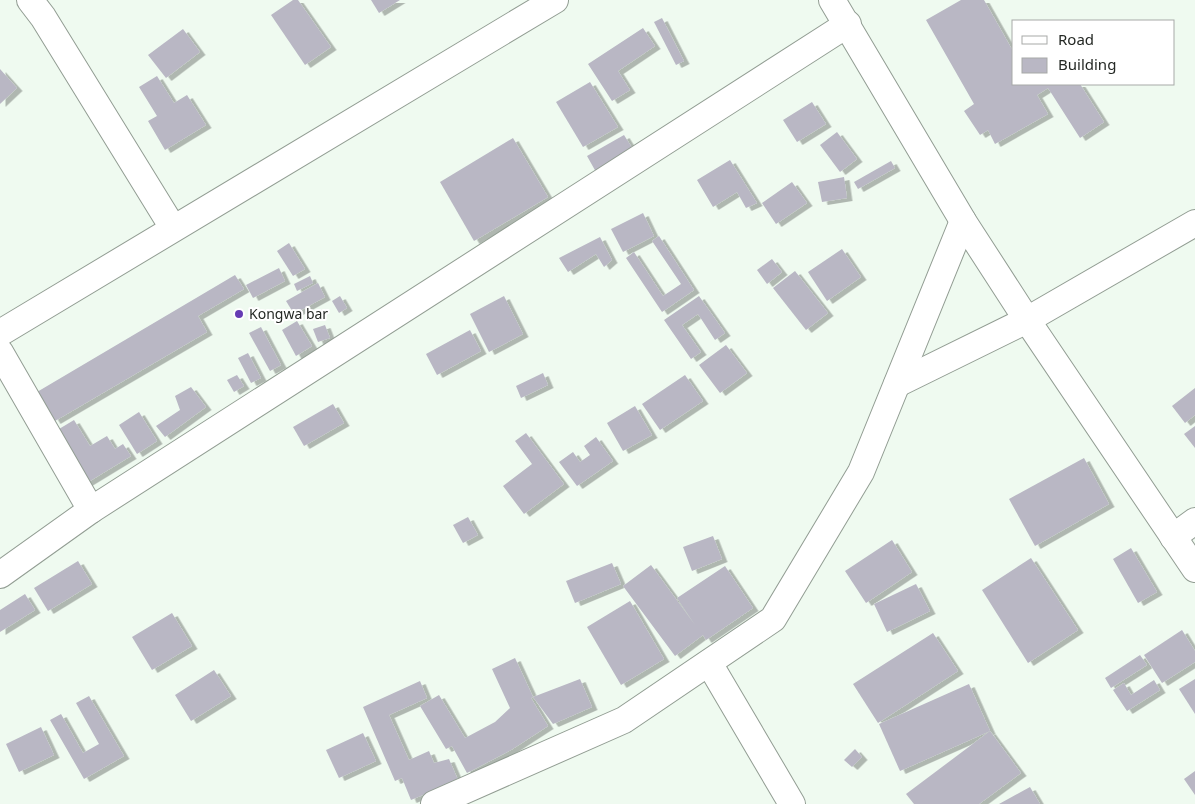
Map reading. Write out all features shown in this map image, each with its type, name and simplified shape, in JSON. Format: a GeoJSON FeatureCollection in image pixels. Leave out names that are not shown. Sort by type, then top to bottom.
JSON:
{"type":"FeatureCollection","features":[{"type":"Feature","properties":{"kind":"street"},"geometry":{"type":"LineString","coordinates":[[30,0],[43,17],[173,228]]}},
{"type":"Feature","properties":{"kind":"street"},"geometry":{"type":"LineString","coordinates":[[0,333],[555,0]]}},
{"type":"Feature","properties":{"kind":"street"},"geometry":{"type":"LineString","coordinates":[[832,0],[848,24],[963,221],[1027,320],[1195,568]]}},
{"type":"Feature","properties":{"kind":"street"},"geometry":{"type":"LineString","coordinates":[[0,575],[91,510],[848,24]]}},
{"type":"Feature","properties":{"kind":"street"},"geometry":{"type":"LineString","coordinates":[[434,804],[479,795],[624,720],[773,619],[861,472],[963,221]]}},
{"type":"Feature","properties":{"kind":"street"},"geometry":{"type":"LineString","coordinates":[[897,384],[1027,320],[1195,223]]}},
{"type":"Feature","properties":{"kind":"street"},"geometry":{"type":"LineString","coordinates":[[0,352],[91,510]]}},
{"type":"Feature","properties":{"kind":"street"},"geometry":{"type":"LineString","coordinates":[[1173,537],[1195,522]]}},
{"type":"Feature","properties":{"kind":"street"},"geometry":{"type":"LineString","coordinates":[[709,663],[792,804]]}},
{"type":"Feature","properties":{"kind":"building"},"geometry":{"type":"Polygon","coordinates":[[[293,0],[298,0],[331,47],[305,65],[271,15],[293,0]]]}},
{"type":"Feature","properties":{"kind":"building"},"geometry":{"type":"Polygon","coordinates":[[[371,0],[400,0],[379,13],[371,0]]]}},
{"type":"Feature","properties":{"kind":"building"},"geometry":{"type":"Polygon","coordinates":[[[961,0],[984,0],[1012,49],[1012,85],[1081,85],[1104,122],[1080,138],[1048,88],[1037,95],[1048,114],[995,144],[988,130],[980,135],[964,111],[974,104],[926,20],[961,0]]]}},
{"type":"Feature","properties":{"kind":"building"},"geometry":{"type":"Polygon","coordinates":[[[662,18],[684,61],[676,65],[654,22],[662,18]]]}},
{"type":"Feature","properties":{"kind":"building"},"geometry":{"type":"Polygon","coordinates":[[[643,28],[655,46],[618,71],[630,90],[612,101],[588,64],[643,28]]]}},
{"type":"Feature","properties":{"kind":"building"},"geometry":{"type":"Polygon","coordinates":[[[183,29],[200,52],[166,78],[148,55],[183,29]]]}},
{"type":"Feature","properties":{"kind":"building"},"geometry":{"type":"Polygon","coordinates":[[[0,69],[17,88],[0,104],[0,69]]]}},
{"type":"Feature","properties":{"kind":"building"},"geometry":{"type":"Polygon","coordinates":[[[157,76],[174,103],[187,95],[206,125],[165,150],[148,121],[157,116],[139,87],[157,76]]]}},
{"type":"Feature","properties":{"kind":"building"},"geometry":{"type":"Polygon","coordinates":[[[590,82],[618,127],[583,147],[556,102],[590,82]]]}},
{"type":"Feature","properties":{"kind":"building"},"geometry":{"type":"Polygon","coordinates":[[[812,102],[826,124],[797,142],[783,120],[812,102]]]}},
{"type":"Feature","properties":{"kind":"building"},"geometry":{"type":"Polygon","coordinates":[[[837,132],[857,159],[840,172],[820,145],[837,132]]]}},
{"type":"Feature","properties":{"kind":"building"},"geometry":{"type":"Polygon","coordinates":[[[624,135],[634,151],[596,172],[587,156],[624,135]]]}},
{"type":"Feature","properties":{"kind":"building"},"geometry":{"type":"Polygon","coordinates":[[[513,138],[548,197],[474,241],[440,182],[513,138]]]}},
{"type":"Feature","properties":{"kind":"building"},"geometry":{"type":"Polygon","coordinates":[[[730,160],[757,203],[746,208],[737,192],[713,207],[697,180],[730,160]]]}},
{"type":"Feature","properties":{"kind":"building"},"geometry":{"type":"Polygon","coordinates":[[[891,161],[895,168],[858,189],[854,182],[891,161]]]}},
{"type":"Feature","properties":{"kind":"building"},"geometry":{"type":"Polygon","coordinates":[[[844,177],[847,198],[822,202],[818,182],[844,177]]]}},
{"type":"Feature","properties":{"kind":"building"},"geometry":{"type":"Polygon","coordinates":[[[792,182],[807,203],[776,224],[762,203],[792,182]]]}},
{"type":"Feature","properties":{"kind":"building"},"geometry":{"type":"Polygon","coordinates":[[[643,213],[654,236],[623,252],[611,229],[643,213]]]}},
{"type":"Feature","properties":{"kind":"building"},"geometry":{"type":"Polygon","coordinates":[[[659,236],[694,290],[662,312],[626,258],[634,252],[663,296],[681,284],[652,241],[659,236]]]}},
{"type":"Feature","properties":{"kind":"building"},"geometry":{"type":"Polygon","coordinates":[[[600,237],[612,260],[604,267],[596,254],[568,272],[559,258],[600,237]]]}},
{"type":"Feature","properties":{"kind":"building"},"geometry":{"type":"Polygon","coordinates":[[[289,243],[305,269],[293,276],[277,251],[289,243]]]}},
{"type":"Feature","properties":{"kind":"building"},"geometry":{"type":"Polygon","coordinates":[[[842,249],[861,277],[827,301],[808,272],[842,249]]]}},
{"type":"Feature","properties":{"kind":"building"},"geometry":{"type":"Polygon","coordinates":[[[772,259],[782,272],[767,284],[757,270],[772,259]]]}},
{"type":"Feature","properties":{"kind":"building"},"geometry":{"type":"Polygon","coordinates":[[[279,268],[285,281],[253,298],[246,285],[279,268]]]}},
{"type":"Feature","properties":{"kind":"building"},"geometry":{"type":"Polygon","coordinates":[[[795,271],[828,313],[806,330],[773,288],[795,271]]]}},
{"type":"Feature","properties":{"kind":"building"},"geometry":{"type":"Polygon","coordinates":[[[235,275],[244,289],[198,316],[207,332],[55,421],[37,392],[235,275]]]}},
{"type":"Feature","properties":{"kind":"building"},"geometry":{"type":"Polygon","coordinates":[[[310,276],[313,283],[297,291],[294,284],[310,276]]]}},
{"type":"Feature","properties":{"kind":"building"},"geometry":{"type":"Polygon","coordinates":[[[318,283],[325,297],[294,314],[286,301],[318,283]]]}},
{"type":"Feature","properties":{"kind":"building"},"geometry":{"type":"Polygon","coordinates":[[[340,296],[347,308],[339,313],[332,301],[340,296]]]}},
{"type":"Feature","properties":{"kind":"building"},"geometry":{"type":"Polygon","coordinates":[[[504,296],[523,334],[489,352],[470,314],[504,296]]]}},
{"type":"Feature","properties":{"kind":"building"},"geometry":{"type":"Polygon","coordinates":[[[699,296],[725,333],[715,340],[698,314],[682,325],[701,352],[691,359],[664,320],[699,296]]]}},
{"type":"Feature","properties":{"kind":"building"},"geometry":{"type":"Polygon","coordinates":[[[297,321],[312,346],[296,356],[282,330],[297,321]]]}},
{"type":"Feature","properties":{"kind":"building"},"geometry":{"type":"Polygon","coordinates":[[[325,325],[330,338],[318,342],[313,329],[325,325]]]}},
{"type":"Feature","properties":{"kind":"building"},"geometry":{"type":"Polygon","coordinates":[[[261,327],[281,365],[270,371],[249,333],[261,327]]]}},
{"type":"Feature","properties":{"kind":"building"},"geometry":{"type":"Polygon","coordinates":[[[470,330],[481,351],[437,375],[426,354],[470,330]]]}},
{"type":"Feature","properties":{"kind":"building"},"geometry":{"type":"Polygon","coordinates":[[[726,345],[747,373],[720,393],[699,365],[726,345]]]}},
{"type":"Feature","properties":{"kind":"building"},"geometry":{"type":"Polygon","coordinates":[[[248,353],[261,378],[251,383],[238,358],[248,353]]]}},
{"type":"Feature","properties":{"kind":"building"},"geometry":{"type":"Polygon","coordinates":[[[543,373],[548,385],[521,398],[516,386],[543,373]]]}},
{"type":"Feature","properties":{"kind":"building"},"geometry":{"type":"Polygon","coordinates":[[[237,375],[244,386],[234,392],[227,380],[237,375]]]}},
{"type":"Feature","properties":{"kind":"building"},"geometry":{"type":"Polygon","coordinates":[[[685,375],[703,401],[660,430],[642,404],[685,375]]]}},
{"type":"Feature","properties":{"kind":"building"},"geometry":{"type":"Polygon","coordinates":[[[191,387],[206,407],[165,437],[156,426],[180,410],[175,396],[191,387]]]}},
{"type":"Feature","properties":{"kind":"building"},"geometry":{"type":"Polygon","coordinates":[[[1195,388],[1195,415],[1185,423],[1172,406],[1195,388]]]}},
{"type":"Feature","properties":{"kind":"building"},"geometry":{"type":"Polygon","coordinates":[[[333,404],[344,423],[304,446],[293,427],[333,404]]]}},
{"type":"Feature","properties":{"kind":"building"},"geometry":{"type":"Polygon","coordinates":[[[635,406],[652,435],[623,451],[607,423],[635,406]]]}},
{"type":"Feature","properties":{"kind":"building"},"geometry":{"type":"Polygon","coordinates":[[[139,412],[157,441],[137,454],[119,425],[139,412]]]}},
{"type":"Feature","properties":{"kind":"building"},"geometry":{"type":"Polygon","coordinates":[[[74,420],[90,446],[107,436],[115,449],[123,444],[131,456],[85,484],[54,432],[74,420]]]}},
{"type":"Feature","properties":{"kind":"building"},"geometry":{"type":"Polygon","coordinates":[[[1195,426],[1195,448],[1184,434],[1195,426]]]}},
{"type":"Feature","properties":{"kind":"building"},"geometry":{"type":"Polygon","coordinates":[[[526,433],[564,484],[524,514],[503,486],[532,464],[515,441],[526,433]]]}},
{"type":"Feature","properties":{"kind":"building"},"geometry":{"type":"Polygon","coordinates":[[[596,437],[613,461],[577,486],[559,462],[573,452],[580,462],[590,455],[584,446],[596,437]]]}},
{"type":"Feature","properties":{"kind":"building"},"geometry":{"type":"Polygon","coordinates":[[[1084,458],[1109,504],[1035,546],[1009,499],[1084,458]]]}},
{"type":"Feature","properties":{"kind":"building"},"geometry":{"type":"Polygon","coordinates":[[[468,517],[478,535],[463,543],[453,525],[468,517]]]}},
{"type":"Feature","properties":{"kind":"building"},"geometry":{"type":"Polygon","coordinates":[[[713,536],[722,559],[692,571],[683,547],[713,536]]]}},
{"type":"Feature","properties":{"kind":"building"},"geometry":{"type":"Polygon","coordinates":[[[892,540],[912,572],[866,603],[845,571],[892,540]]]}},
{"type":"Feature","properties":{"kind":"building"},"geometry":{"type":"Polygon","coordinates":[[[1131,548],[1157,592],[1138,603],[1113,559],[1131,548]]]}},
{"type":"Feature","properties":{"kind":"building"},"geometry":{"type":"Polygon","coordinates":[[[1031,558],[1078,630],[1028,663],[982,590],[1031,558]]]}},
{"type":"Feature","properties":{"kind":"building"},"geometry":{"type":"Polygon","coordinates":[[[78,561],[92,584],[48,611],[34,588],[78,561]]]}},
{"type":"Feature","properties":{"kind":"building"},"geometry":{"type":"Polygon","coordinates":[[[612,563],[621,584],[575,603],[566,581],[612,563]]]}},
{"type":"Feature","properties":{"kind":"building"},"geometry":{"type":"Polygon","coordinates":[[[651,565],[695,625],[677,598],[725,566],[753,608],[706,640],[703,635],[675,656],[623,586],[651,565]]]}},
{"type":"Feature","properties":{"kind":"building"},"geometry":{"type":"Polygon","coordinates":[[[916,584],[930,611],[887,632],[874,604],[916,584]]]}},
{"type":"Feature","properties":{"kind":"building"},"geometry":{"type":"Polygon","coordinates":[[[25,594],[35,610],[0,632],[0,610],[25,594]]]}},
{"type":"Feature","properties":{"kind":"building"},"geometry":{"type":"Polygon","coordinates":[[[630,601],[664,659],[621,685],[587,627],[630,601]]]}},
{"type":"Feature","properties":{"kind":"building"},"geometry":{"type":"Polygon","coordinates":[[[172,613],[192,646],[152,670],[132,637],[172,613]]]}},
{"type":"Feature","properties":{"kind":"building"},"geometry":{"type":"Polygon","coordinates":[[[1182,630],[1195,651],[1195,662],[1162,683],[1144,655],[1182,630]]]}},
{"type":"Feature","properties":{"kind":"building"},"geometry":{"type":"Polygon","coordinates":[[[933,633],[958,671],[878,723],[853,684],[933,633]]]}},
{"type":"Feature","properties":{"kind":"building"},"geometry":{"type":"Polygon","coordinates":[[[1140,655],[1147,665],[1111,688],[1105,678],[1140,655]]]}},
{"type":"Feature","properties":{"kind":"building"},"geometry":{"type":"Polygon","coordinates":[[[515,658],[533,697],[531,698],[548,726],[511,750],[467,773],[452,746],[446,749],[420,706],[439,695],[465,738],[495,722],[510,708],[492,669],[515,658]]]}},
{"type":"Feature","properties":{"kind":"building"},"geometry":{"type":"Polygon","coordinates":[[[214,670],[231,696],[191,721],[175,695],[214,670]]]}},
{"type":"Feature","properties":{"kind":"building"},"geometry":{"type":"Polygon","coordinates":[[[580,679],[592,707],[553,724],[533,697],[580,679]]]}},
{"type":"Feature","properties":{"kind":"building"},"geometry":{"type":"Polygon","coordinates":[[[1195,679],[1195,714],[1179,689],[1195,679]]]}},
{"type":"Feature","properties":{"kind":"building"},"geometry":{"type":"Polygon","coordinates":[[[1154,680],[1160,690],[1127,711],[1113,690],[1124,683],[1131,695],[1154,680]]]}},
{"type":"Feature","properties":{"kind":"building"},"geometry":{"type":"Polygon","coordinates":[[[420,681],[427,698],[389,715],[409,760],[429,751],[434,763],[449,759],[458,780],[411,800],[402,778],[395,781],[363,707],[420,681]]]}},
{"type":"Feature","properties":{"kind":"building"},"geometry":{"type":"Polygon","coordinates":[[[969,684],[990,731],[900,771],[879,724],[969,684]]]}},
{"type":"Feature","properties":{"kind":"building"},"geometry":{"type":"Polygon","coordinates":[[[89,696],[124,756],[84,779],[50,720],[61,714],[83,753],[99,744],[76,703],[89,696]]]}},
{"type":"Feature","properties":{"kind":"building"},"geometry":{"type":"Polygon","coordinates":[[[41,727],[54,755],[19,772],[6,744],[41,727]]]}},
{"type":"Feature","properties":{"kind":"building"},"geometry":{"type":"Polygon","coordinates":[[[990,731],[1021,773],[979,804],[914,804],[906,794],[990,731]]]}},
{"type":"Feature","properties":{"kind":"building"},"geometry":{"type":"Polygon","coordinates":[[[363,733],[376,761],[339,778],[326,750],[363,733]]]}},
{"type":"Feature","properties":{"kind":"building"},"geometry":{"type":"Polygon","coordinates":[[[855,749],[862,757],[852,767],[844,760],[855,749]]]}},
{"type":"Feature","properties":{"kind":"building"},"geometry":{"type":"Polygon","coordinates":[[[1195,771],[1195,795],[1184,779],[1195,771]]]}},
{"type":"Feature","properties":{"kind":"building"},"geometry":{"type":"Polygon","coordinates":[[[1030,787],[1040,804],[999,804],[1030,787]]]}},
{"type":"Feature","properties":{"kind":"place","name":"Kongwa bar"},"geometry":{"type":"Point","coordinates":[239,314]}}]}
